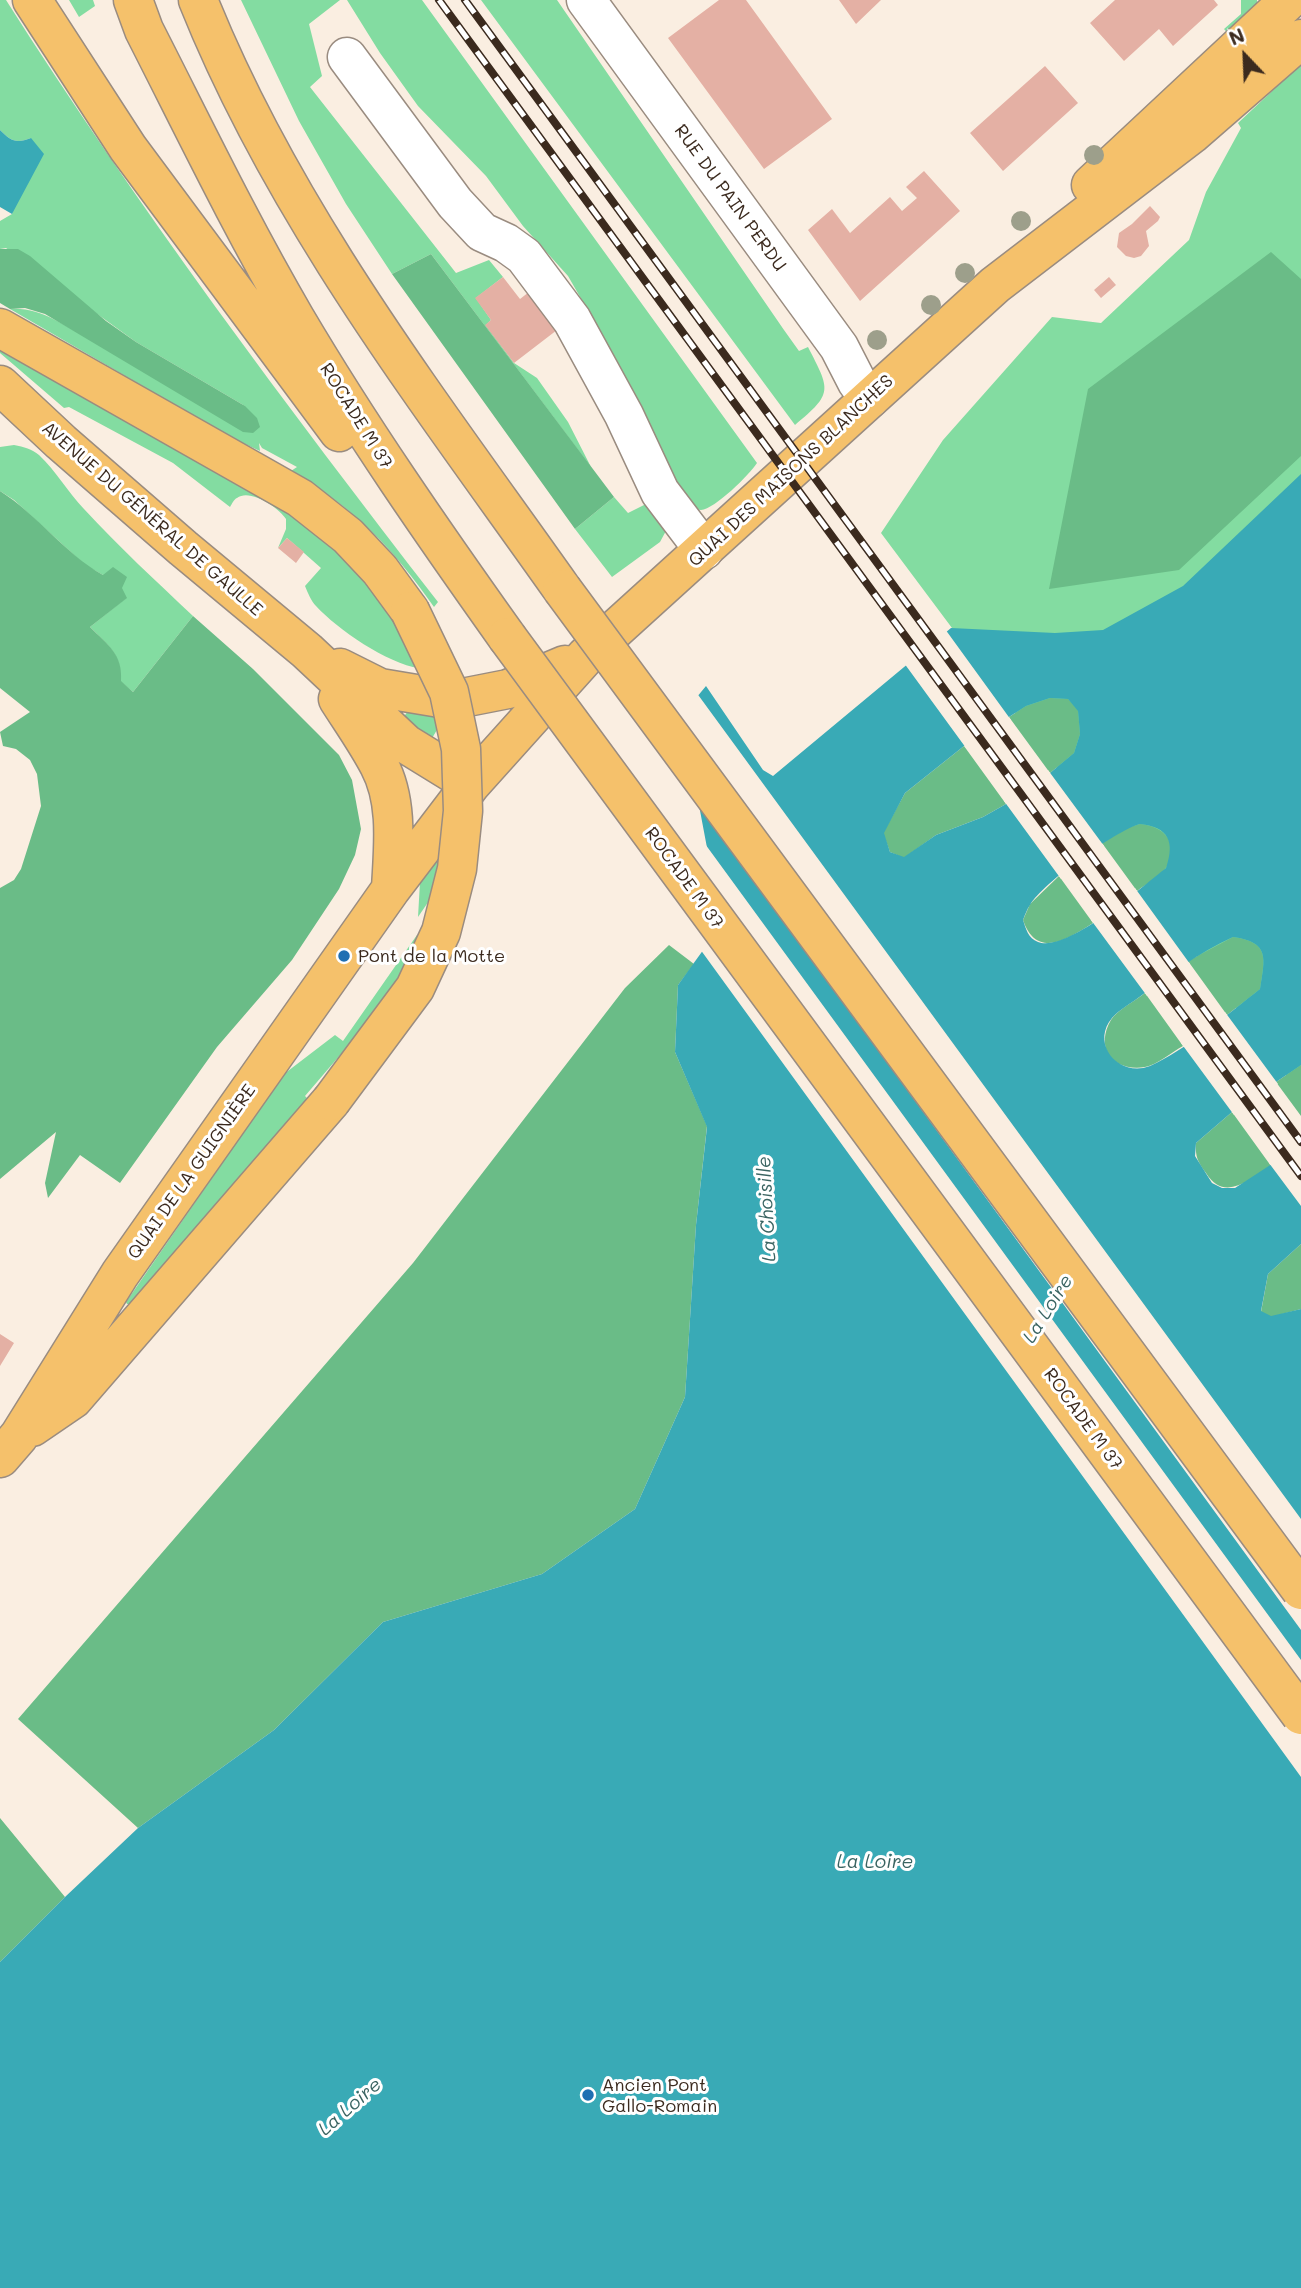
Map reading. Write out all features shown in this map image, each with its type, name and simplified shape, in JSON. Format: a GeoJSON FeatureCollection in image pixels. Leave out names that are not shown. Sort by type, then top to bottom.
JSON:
{"type":"FeatureCollection","features":[{"type":"Feature","properties":{"kind":"main road"},"geometry":{"type":"LineString","coordinates":[[32,0],[128,148],[345,441],[434,533]]}},
{"type":"Feature","properties":{"kind":"main road","name":"ROCADE M 37"},"geometry":{"type":"LineString","coordinates":[[133,0],[144,30],[288,306],[380,455],[507,638],[1301,1715]]}},
{"type":"Feature","properties":{"kind":"main road"},"geometry":{"type":"LineString","coordinates":[[198,0],[274,160],[372,321],[562,589],[1301,1590]]}},
{"type":"Feature","properties":{"kind":"main road","name":"QUAI DES MAISONS BLANCHES"},"geometry":{"type":"LineString","coordinates":[[995,285],[1009,263],[1289,0]]}},
{"type":"Feature","properties":{"kind":"main road","name":"QUAI DES MAISONS BLANCHES"},"geometry":{"type":"LineString","coordinates":[[586,656],[995,285],[1192,134],[1301,39]]}},
{"type":"Feature","properties":{"kind":"main road"},"geometry":{"type":"LineString","coordinates":[[0,328],[300,498],[348,537],[380,570],[410,611],[449,692],[461,749],[463,811],[457,869],[441,932],[415,988],[331,1101],[73,1399],[9,1447]]}},
{"type":"Feature","properties":{"kind":"main road","name":"AVENUE DU GÉNÉRAL DE GAULLE"},"geometry":{"type":"LineString","coordinates":[[4,397],[307,650]]}},
{"type":"Feature","properties":{"kind":"main road"},"geometry":{"type":"LineString","coordinates":[[307,650],[380,688],[452,700],[508,689],[586,656]]}},
{"type":"Feature","properties":{"kind":"main road"},"geometry":{"type":"LineString","coordinates":[[307,650],[406,744],[471,784]]}},
{"type":"Feature","properties":{"kind":"main road"},"geometry":{"type":"LineString","coordinates":[[307,650],[380,766],[390,794],[394,828],[391,889]]}},
{"type":"Feature","properties":{"kind":"main road","name":"QUAI DE LA GUIGNIÈRE"},"geometry":{"type":"LineString","coordinates":[[9,1447],[120,1274],[391,889],[471,784],[586,656]]}},
{"type":"Feature","properties":{"kind":"street","name":"RUE DU PAIN PERDU"},"geometry":{"type":"LineString","coordinates":[[586,0],[839,347],[869,399]]}},
{"type":"Feature","properties":{"kind":"street"},"geometry":{"type":"LineString","coordinates":[[1296,0],[1301,5]]}},
{"type":"Feature","properties":{"kind":"street"},"geometry":{"type":"LineString","coordinates":[[347,57],[454,203],[482,232],[506,243],[524,256],[572,320],[624,415],[660,492],[704,550]]}},
{"type":"Feature","properties":{"kind":"green space"},"geometry":{"type":"Polygon","coordinates":[[[0,0],[6,0],[56,78],[215,306],[438,602],[434,607],[403,566],[370,530],[334,499],[291,471],[297,467],[262,448],[259,443],[260,451],[232,438],[10,309],[32,311],[52,318],[109,348],[245,406],[136,342],[6,248],[0,249],[0,221],[12,214],[31,138],[14,140],[0,130],[0,0]]]}},
{"type":"Feature","properties":{"kind":"green space"},"geometry":{"type":"Polygon","coordinates":[[[69,0],[93,0],[95,6],[79,17],[69,0]]]}},
{"type":"Feature","properties":{"kind":"green space"},"geometry":{"type":"Polygon","coordinates":[[[241,0],[340,0],[309,24],[322,76],[310,87],[456,273],[489,260],[503,277],[476,298],[491,320],[486,325],[514,363],[537,378],[568,422],[591,467],[431,254],[392,274],[346,204],[299,121],[241,0]]]}},
{"type":"Feature","properties":{"kind":"green space"},"geometry":{"type":"Polygon","coordinates":[[[347,0],[422,0],[757,463],[715,504],[701,510],[686,503],[568,276],[523,226],[486,176],[418,106],[347,0]]]}},
{"type":"Feature","properties":{"kind":"green space"},"geometry":{"type":"Polygon","coordinates":[[[481,0],[557,0],[799,351],[808,347],[821,373],[824,390],[817,405],[795,425],[481,0]]]}},
{"type":"Feature","properties":{"kind":"green space"},"geometry":{"type":"Polygon","coordinates":[[[1241,0],[1257,0],[1257,5],[1232,38],[1224,29],[1241,14],[1241,0]]]}},
{"type":"Feature","properties":{"kind":"green space"},"geometry":{"type":"Polygon","coordinates":[[[1301,64],[1301,1095],[881,533],[943,440],[1052,317],[1101,323],[1189,240],[1206,192],[1241,128],[1238,123],[1301,64]]]}},
{"type":"Feature","properties":{"kind":"green space"},"geometry":{"type":"Polygon","coordinates":[[[0,249],[18,249],[30,256],[106,321],[136,342],[245,406],[257,418],[260,427],[253,433],[243,432],[45,314],[25,308],[10,309],[0,303],[0,249]]]}},
{"type":"Feature","properties":{"kind":"green space"},"geometry":{"type":"Polygon","coordinates":[[[1271,252],[1301,279],[1301,456],[1179,570],[1049,589],[1088,389],[1271,252]]]}},
{"type":"Feature","properties":{"kind":"green space"},"geometry":{"type":"Polygon","coordinates":[[[431,254],[614,497],[575,529],[392,274],[431,254]]]}},
{"type":"Feature","properties":{"kind":"green space"},"geometry":{"type":"Polygon","coordinates":[[[0,344],[309,525],[381,594],[419,668],[378,653],[337,625],[316,606],[305,586],[321,568],[287,538],[278,548],[286,529],[286,519],[277,510],[256,497],[249,496],[236,499],[230,507],[173,463],[69,407],[64,408],[0,353],[0,344]]]}},
{"type":"Feature","properties":{"kind":"green space"},"geometry":{"type":"Polygon","coordinates":[[[14,445],[28,448],[39,455],[97,523],[193,616],[133,692],[120,681],[119,664],[113,651],[90,627],[126,598],[103,575],[85,565],[14,500],[0,491],[0,447],[14,445]]]}},
{"type":"Feature","properties":{"kind":"green space"},"geometry":{"type":"Polygon","coordinates":[[[0,491],[27,511],[89,566],[103,575],[113,567],[127,577],[122,588],[127,598],[90,627],[117,657],[121,681],[133,692],[193,616],[253,669],[339,755],[352,780],[361,829],[355,855],[339,889],[292,960],[217,1047],[120,1183],[80,1155],[48,1198],[45,1183],[56,1132],[0,1179],[0,888],[14,880],[21,869],[41,806],[37,774],[30,760],[16,749],[3,746],[0,732],[30,712],[0,688],[0,491]]]}},
{"type":"Feature","properties":{"kind":"green space"},"geometry":{"type":"Polygon","coordinates":[[[614,497],[628,513],[648,503],[667,529],[660,542],[612,577],[575,529],[614,497]]]}},
{"type":"Feature","properties":{"kind":"green space"},"geometry":{"type":"Polygon","coordinates":[[[1050,698],[1068,699],[1078,710],[1080,734],[1074,753],[1050,773],[1009,717],[1026,706],[1050,698]]]}},
{"type":"Feature","properties":{"kind":"green space"},"geometry":{"type":"Polygon","coordinates":[[[409,710],[448,711],[431,740],[404,721],[409,710]]]}},
{"type":"Feature","properties":{"kind":"green space"},"geometry":{"type":"Polygon","coordinates":[[[964,746],[1006,804],[983,817],[936,835],[904,858],[890,852],[883,833],[905,793],[964,746]]]}},
{"type":"Feature","properties":{"kind":"green space"},"geometry":{"type":"Polygon","coordinates":[[[1140,824],[1162,832],[1172,850],[1164,870],[1137,891],[1102,843],[1127,828],[1140,824]]]}},
{"type":"Feature","properties":{"kind":"green space"},"geometry":{"type":"Polygon","coordinates":[[[444,852],[435,892],[418,917],[420,882],[444,852]]]}},
{"type":"Feature","properties":{"kind":"green space"},"geometry":{"type":"Polygon","coordinates":[[[1059,876],[1093,923],[1064,940],[1045,943],[1036,940],[1023,920],[1030,904],[1059,876]]]}},
{"type":"Feature","properties":{"kind":"green space"},"geometry":{"type":"Polygon","coordinates":[[[417,935],[421,939],[383,1005],[305,1096],[308,1099],[131,1304],[127,1304],[284,1074],[335,1035],[343,1041],[417,935]]]}},
{"type":"Feature","properties":{"kind":"green space"},"geometry":{"type":"Polygon","coordinates":[[[1233,937],[1245,939],[1259,947],[1263,968],[1260,989],[1227,1015],[1188,961],[1233,937]]]}},
{"type":"Feature","properties":{"kind":"green space"},"geometry":{"type":"Polygon","coordinates":[[[669,945],[694,964],[678,985],[675,1052],[707,1126],[696,1225],[685,1397],[635,1509],[542,1574],[383,1622],[274,1730],[138,1828],[18,1719],[413,1263],[625,988],[669,945]]]}},
{"type":"Feature","properties":{"kind":"green space"},"geometry":{"type":"Polygon","coordinates":[[[1145,993],[1183,1046],[1150,1066],[1124,1066],[1116,1062],[1106,1049],[1106,1031],[1117,1013],[1145,993]]]}},
{"type":"Feature","properties":{"kind":"green space"},"geometry":{"type":"Polygon","coordinates":[[[1301,1065],[1301,1116],[1276,1082],[1301,1065]]]}},
{"type":"Feature","properties":{"kind":"green space"},"geometry":{"type":"Polygon","coordinates":[[[1232,1112],[1271,1166],[1246,1182],[1229,1187],[1213,1182],[1206,1173],[1198,1159],[1196,1143],[1232,1112]]]}},
{"type":"Feature","properties":{"kind":"green space"},"geometry":{"type":"Polygon","coordinates":[[[1301,1244],[1301,1309],[1271,1317],[1261,1312],[1268,1274],[1301,1244]]]}},
{"type":"Feature","properties":{"kind":"green space"},"geometry":{"type":"Polygon","coordinates":[[[0,1818],[65,1897],[0,1962],[0,1818]]]}},
{"type":"Feature","properties":{"kind":"water"},"geometry":{"type":"Polygon","coordinates":[[[0,130],[14,140],[31,138],[44,154],[12,214],[0,207],[0,130]]]}},
{"type":"Feature","properties":{"kind":"water","name":"La Loire"},"geometry":{"type":"Polygon","coordinates":[[[1301,474],[1301,1065],[1232,1112],[1196,1143],[1195,1156],[1212,1183],[1222,1188],[1235,1188],[1301,1145],[1301,1244],[1268,1274],[1261,1311],[1271,1316],[1301,1309],[1301,2288],[0,2288],[0,1962],[138,1828],[274,1730],[383,1622],[542,1574],[635,1509],[685,1397],[696,1225],[707,1127],[675,1052],[678,985],[714,935],[711,869],[682,715],[706,686],[763,770],[773,776],[951,628],[1055,633],[1103,630],[1183,586],[1301,474]],[[1050,698],[1026,706],[964,746],[905,793],[884,833],[890,852],[904,857],[936,835],[983,817],[1006,804],[1074,753],[1080,734],[1078,711],[1068,699],[1050,698]],[[1140,824],[1080,859],[1037,895],[1023,920],[1032,938],[1038,942],[1051,943],[1067,938],[1104,916],[1166,868],[1170,851],[1163,832],[1158,828],[1140,824]],[[1233,937],[1208,950],[1112,1018],[1104,1038],[1106,1048],[1119,1063],[1139,1068],[1164,1059],[1260,989],[1263,960],[1259,947],[1254,943],[1233,937]]]}},
{"type":"Feature","properties":{"kind":"pier"},"geometry":{"type":"Polygon","coordinates":[[[945,629],[1011,720],[966,748],[904,663],[945,629]]]}},
{"type":"Feature","properties":{"kind":"pier"},"geometry":{"type":"Polygon","coordinates":[[[696,692],[1301,1519],[1301,1630],[692,795],[668,723],[696,692]]]}},
{"type":"Feature","properties":{"kind":"pier"},"geometry":{"type":"Polygon","coordinates":[[[1048,770],[1104,846],[1061,879],[1004,801],[1048,770]]]}},
{"type":"Feature","properties":{"kind":"pier"},"geometry":{"type":"Polygon","coordinates":[[[700,837],[1301,1660],[1301,1777],[700,949],[710,934],[707,869],[700,837]]]}},
{"type":"Feature","properties":{"kind":"pier"},"geometry":{"type":"Polygon","coordinates":[[[1135,888],[1190,964],[1147,996],[1091,920],[1135,888]]]}},
{"type":"Feature","properties":{"kind":"pier"},"geometry":{"type":"Polygon","coordinates":[[[1225,1012],[1278,1084],[1234,1115],[1181,1043],[1225,1012]]]}},
{"type":"Feature","properties":{"kind":"pier"},"geometry":{"type":"Polygon","coordinates":[[[1301,1142],[1301,1206],[1269,1163],[1301,1142]]]}},
{"type":"Feature","properties":{"kind":"building"},"geometry":{"type":"Polygon","coordinates":[[[719,0],[746,0],[832,119],[764,169],[668,38],[719,0]]]}},
{"type":"Feature","properties":{"kind":"building"},"geometry":{"type":"Polygon","coordinates":[[[839,0],[881,0],[856,24],[839,0]]]}},
{"type":"Feature","properties":{"kind":"building"},"geometry":{"type":"Polygon","coordinates":[[[1115,0],[1214,0],[1218,5],[1173,46],[1159,29],[1124,61],[1090,23],[1115,0]]]}},
{"type":"Feature","properties":{"kind":"building"},"geometry":{"type":"Polygon","coordinates":[[[1045,66],[1078,103],[1003,171],[970,133],[1045,66]]]}},
{"type":"Feature","properties":{"kind":"building"},"geometry":{"type":"Polygon","coordinates":[[[924,171],[960,211],[860,301],[808,230],[832,209],[850,233],[890,197],[902,211],[917,198],[906,187],[924,171]]]}},
{"type":"Feature","properties":{"kind":"building"},"geometry":{"type":"Polygon","coordinates":[[[1150,206],[1160,217],[1146,231],[1149,246],[1141,256],[1126,256],[1117,247],[1119,233],[1150,206]]]}},
{"type":"Feature","properties":{"kind":"building"},"geometry":{"type":"Polygon","coordinates":[[[503,277],[520,299],[529,292],[557,330],[514,363],[485,325],[491,320],[475,298],[503,277]]]}},
{"type":"Feature","properties":{"kind":"building"},"geometry":{"type":"Polygon","coordinates":[[[1109,277],[1116,285],[1101,298],[1094,290],[1109,277]]]}},
{"type":"Feature","properties":{"kind":"building"},"geometry":{"type":"Polygon","coordinates":[[[287,538],[304,552],[296,563],[278,548],[287,538]]]}},
{"type":"Feature","properties":{"kind":"building"},"geometry":{"type":"Polygon","coordinates":[[[0,1334],[14,1343],[0,1366],[0,1334]]]}},
{"type":"Feature","properties":{"kind":"railway"},"geometry":{"type":"LineString","coordinates":[[439,0],[1301,1176]]}},
{"type":"Feature","properties":{"kind":"railway"},"geometry":{"type":"LineString","coordinates":[[465,0],[1301,1142]]}},
{"type":"Feature","properties":{"kind":"place","name":"Pont de la Motte"},"geometry":{"type":"Point","coordinates":[344,956]}},
{"type":"Feature","properties":{"kind":"place","name":"Ancien Pont Gallo-Romain"},"geometry":{"type":"Point","coordinates":[588,2095]}},
{"type":"Feature","properties":{"kind":"water label","name":"La Choisille"},"geometry":{"type":"Point","coordinates":[767,1209]}}]}
